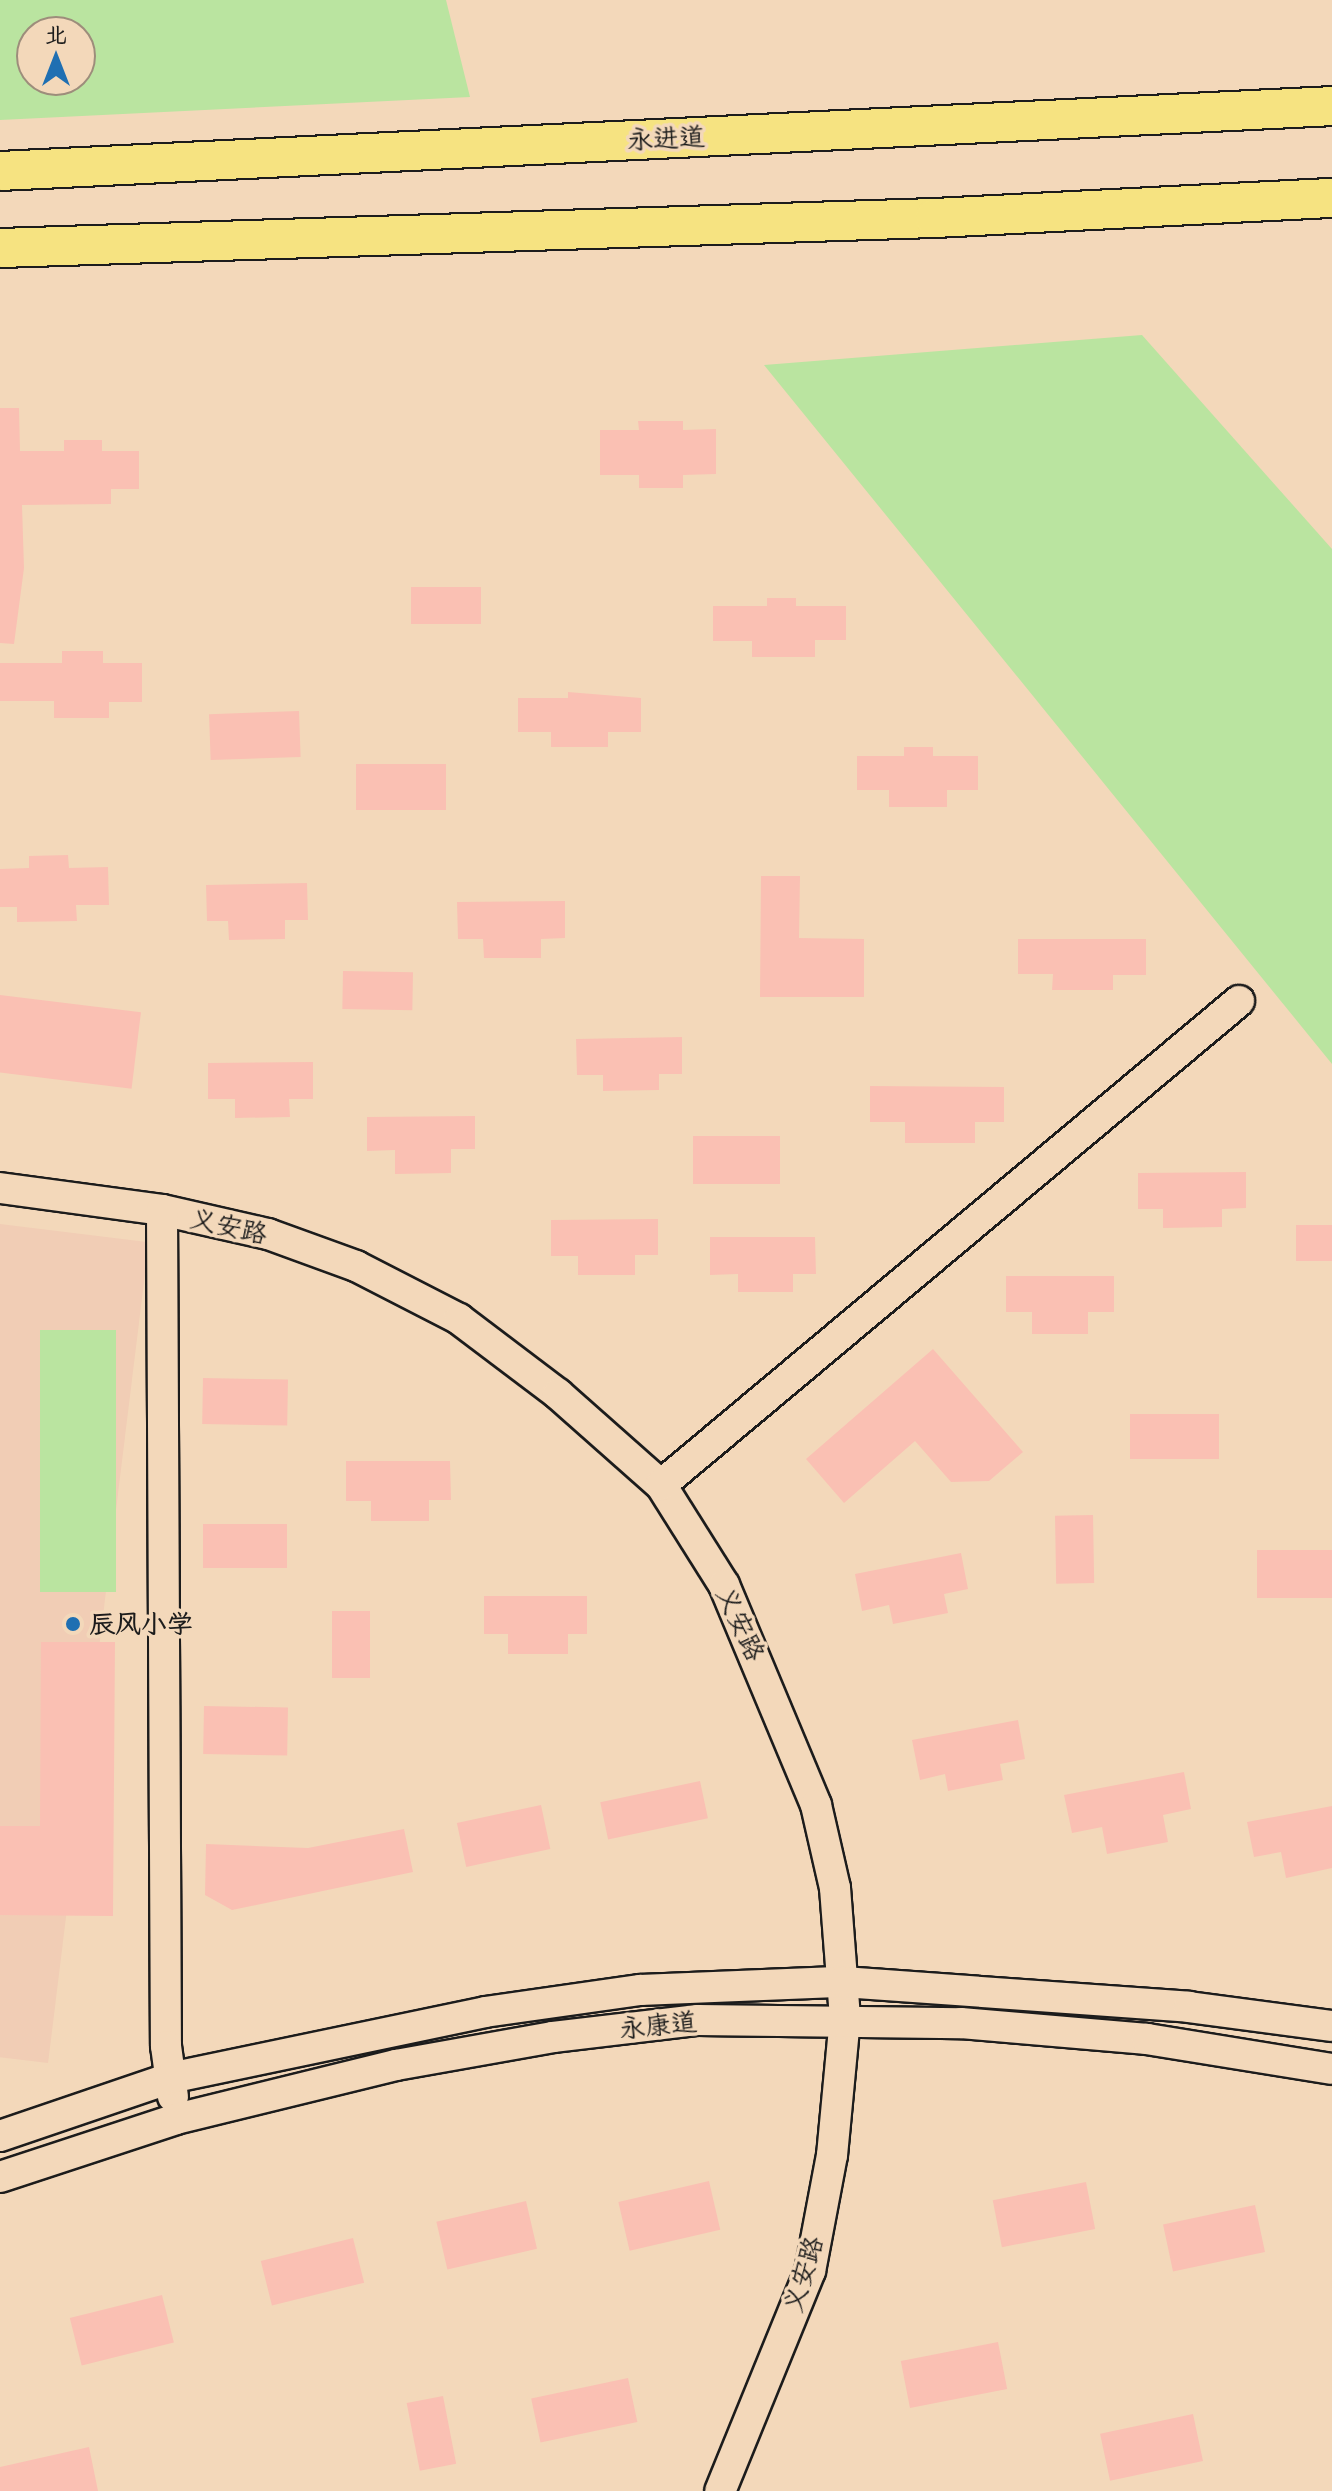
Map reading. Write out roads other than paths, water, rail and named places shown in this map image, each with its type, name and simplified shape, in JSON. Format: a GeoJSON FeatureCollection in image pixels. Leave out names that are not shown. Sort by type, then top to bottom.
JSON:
{"type":"FeatureCollection","features":[{"type":"Feature","properties":{"kind":"main road","name":"永进道"},"geometry":{"type":"LineString","coordinates":[[0,171],[1332,106]]}},
{"type":"Feature","properties":{"kind":"main road"},"geometry":{"type":"LineString","coordinates":[[0,248],[920,219],[1332,198]]}},
{"type":"Feature","properties":{"kind":"street"},"geometry":{"type":"LineString","coordinates":[[661,1485],[1239,1001]]}},
{"type":"Feature","properties":{"kind":"street","name":"义安路"},"geometry":{"type":"LineString","coordinates":[[0,1188],[162,1210],[268,1234],[356,1266],[459,1319],[558,1394],[661,1485],[724,1585],[816,1805],[835,1888],[845,2018],[832,2155],[810,2271],[720,2491]]}},
{"type":"Feature","properties":{"kind":"street"},"geometry":{"type":"LineString","coordinates":[[162,1210],[166,2046],[176,2119]]}},
{"type":"Feature","properties":{"kind":"street","name":"永康道"},"geometry":{"type":"LineString","coordinates":[[0,2136],[170,2078],[485,2012],[640,1990],[843,1982],[1189,2007],[1332,2026]]}},
{"type":"Feature","properties":{"kind":"street","name":"永康道"},"geometry":{"type":"LineString","coordinates":[[0,2177],[176,2119],[396,2065],[553,2037],[698,2020],[845,2018],[1147,2039],[1332,2069]]}},
{"type":"Feature","properties":{"kind":"place","name":"辰风小学"},"geometry":{"type":"Point","coordinates":[73,1624]}}]}
